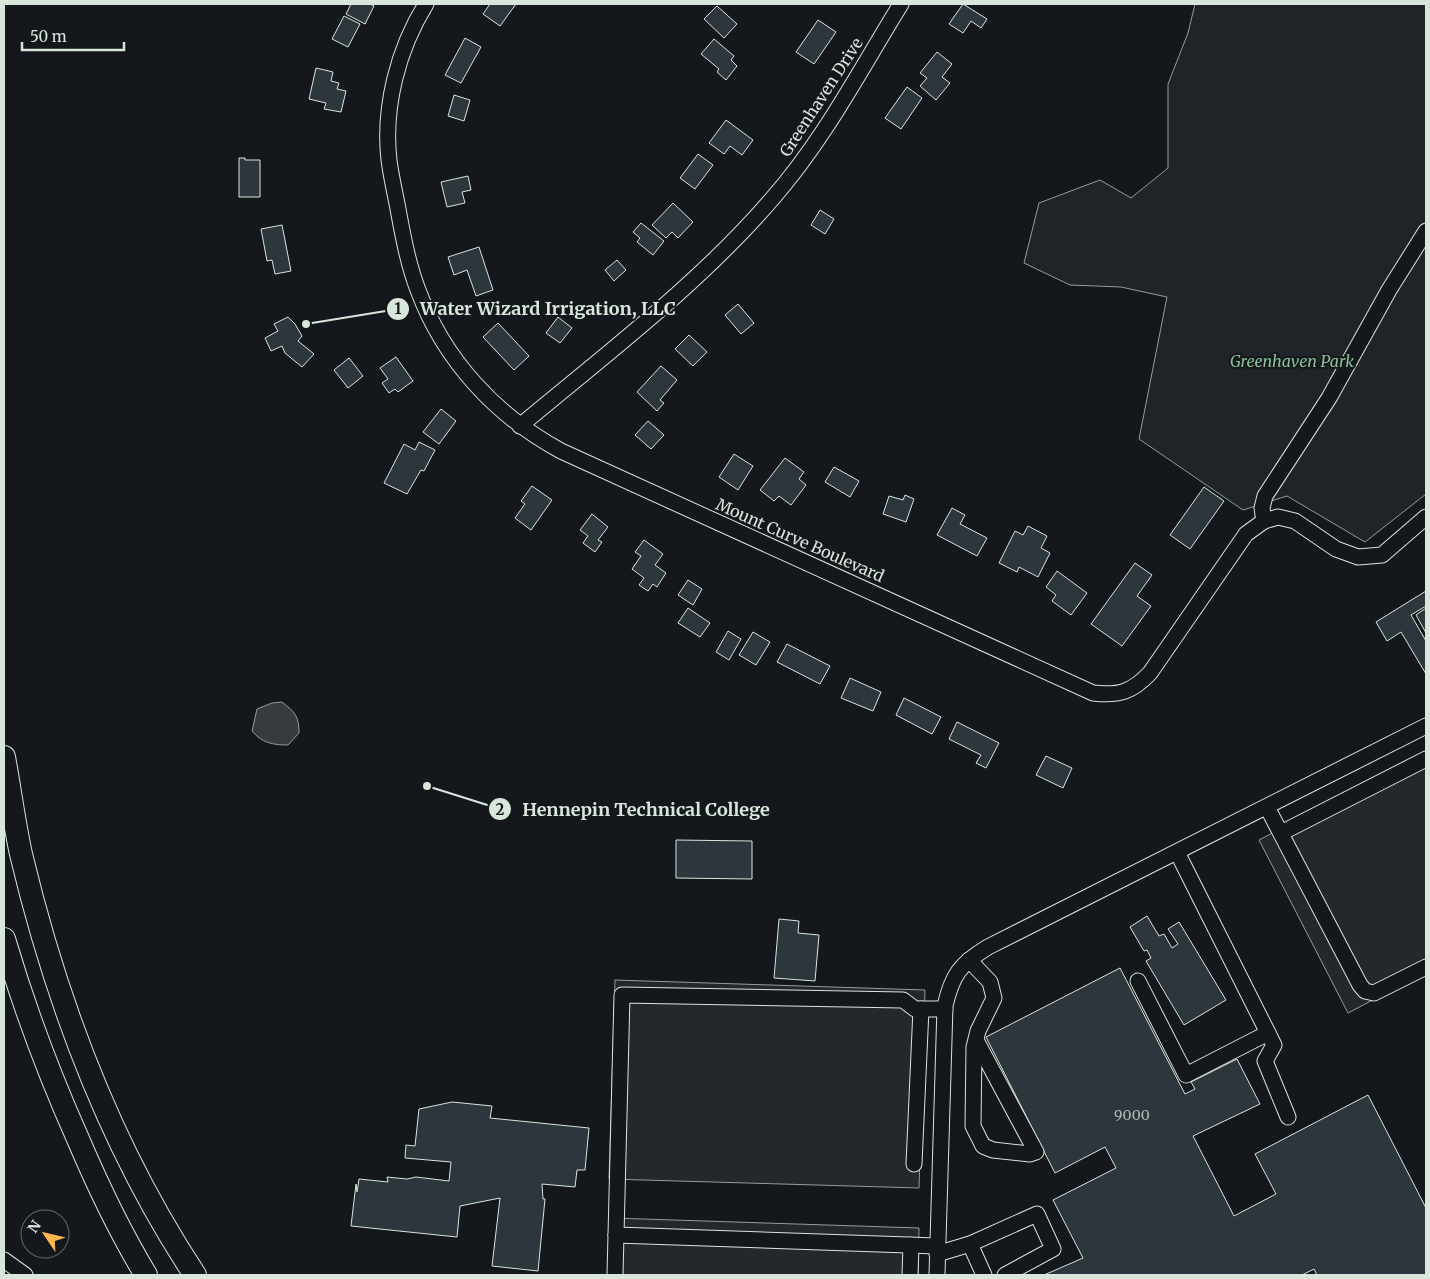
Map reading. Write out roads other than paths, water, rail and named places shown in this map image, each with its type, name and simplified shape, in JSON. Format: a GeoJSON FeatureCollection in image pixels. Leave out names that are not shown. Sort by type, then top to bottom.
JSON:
{"type":"FeatureCollection","features":[{"type":"Feature","properties":{"kind":"highway"},"geometry":{"type":"LineString","coordinates":[[4,757],[21,852],[48,954],[86,1062],[127,1158],[176,1246],[195,1275]]}},
{"type":"Feature","properties":{"kind":"highway"},"geometry":{"type":"LineString","coordinates":[[4,939],[32,1026],[54,1084],[93,1174],[125,1240],[146,1275]]}},
{"type":"Feature","properties":{"kind":"street","name":"Mount Curve Boulevard"},"geometry":{"type":"LineString","coordinates":[[426,4],[403,49],[394,82],[389,114],[389,160],[401,227],[417,289],[437,332],[481,392],[520,426],[541,440],[570,455],[1093,693],[1109,695],[1124,692],[1139,684],[1150,673],[1246,534],[1264,521]]}},
{"type":"Feature","properties":{"kind":"street","name":"Greenhaven Drive"},"geometry":{"type":"LineString","coordinates":[[520,426],[685,287],[731,244],[774,198],[813,147],[848,94],[901,4]]}},
{"type":"Feature","properties":{"kind":"street"},"geometry":{"type":"LineString","coordinates":[[1426,231],[1329,398],[1265,496],[1262,508],[1264,521],[1278,518],[1295,521],[1336,549],[1358,557],[1382,555],[1426,517]]}},
{"type":"Feature","properties":{"kind":"street"},"geometry":{"type":"LineString","coordinates":[[937,1275],[945,1009],[950,986],[955,975],[969,960],[988,947],[1426,726]]}},
{"type":"Feature","properties":{"kind":"street"},"geometry":{"type":"LineString","coordinates":[[1281,833],[1426,759]]}},
{"type":"Feature","properties":{"kind":"street"},"geometry":{"type":"LineString","coordinates":[[1267,806],[1360,985],[1365,991],[1374,994],[1426,967]]}},
{"type":"Feature","properties":{"kind":"street"},"geometry":{"type":"LineString","coordinates":[[1177,852],[1274,1045],[1265,1061],[1288,1117]]}},
{"type":"Feature","properties":{"kind":"street"},"geometry":{"type":"LineString","coordinates":[[969,960],[990,982],[994,998],[978,1031],[974,1047],[973,1126],[983,1146],[993,1150],[1030,1154],[1036,1152],[976,1040]]}},
{"type":"Feature","properties":{"kind":"street"},"geometry":{"type":"LineString","coordinates":[[1138,980],[1186,1075],[1268,1033]]}},
{"type":"Feature","properties":{"kind":"street"},"geometry":{"type":"LineString","coordinates":[[615,1275],[622,995],[903,1000],[915,1009],[945,1009]]}},
{"type":"Feature","properties":{"kind":"street"},"geometry":{"type":"LineString","coordinates":[[914,1164],[921,1009]]}},
{"type":"Feature","properties":{"kind":"street"},"geometry":{"type":"LineString","coordinates":[[616,1235],[911,1244],[937,1250],[970,1244],[1037,1214],[1053,1249],[1005,1275]]}},
{"type":"Feature","properties":{"kind":"street"},"geometry":{"type":"LineString","coordinates":[[910,1275],[911,1244]]}},
{"type":"Feature","properties":{"kind":"street"},"geometry":{"type":"LineString","coordinates":[[970,1244],[984,1275]]}},
{"type":"Feature","properties":{"kind":"street"},"geometry":{"type":"LineString","coordinates":[[4,1260],[25,1275]]}},
{"type":"Feature","properties":{"kind":"place","name":"Water Wizard Irrigation, LLC"},"geometry":{"type":"Point","coordinates":[306,324]}},
{"type":"Feature","properties":{"kind":"place","name":"Hennepin Technical College"},"geometry":{"type":"Point","coordinates":[427,786]}},
{"type":"Feature","properties":{"kind":"park label","name":"Greenhaven Park"},"geometry":{"type":"Point","coordinates":[1292,361]}}]}
